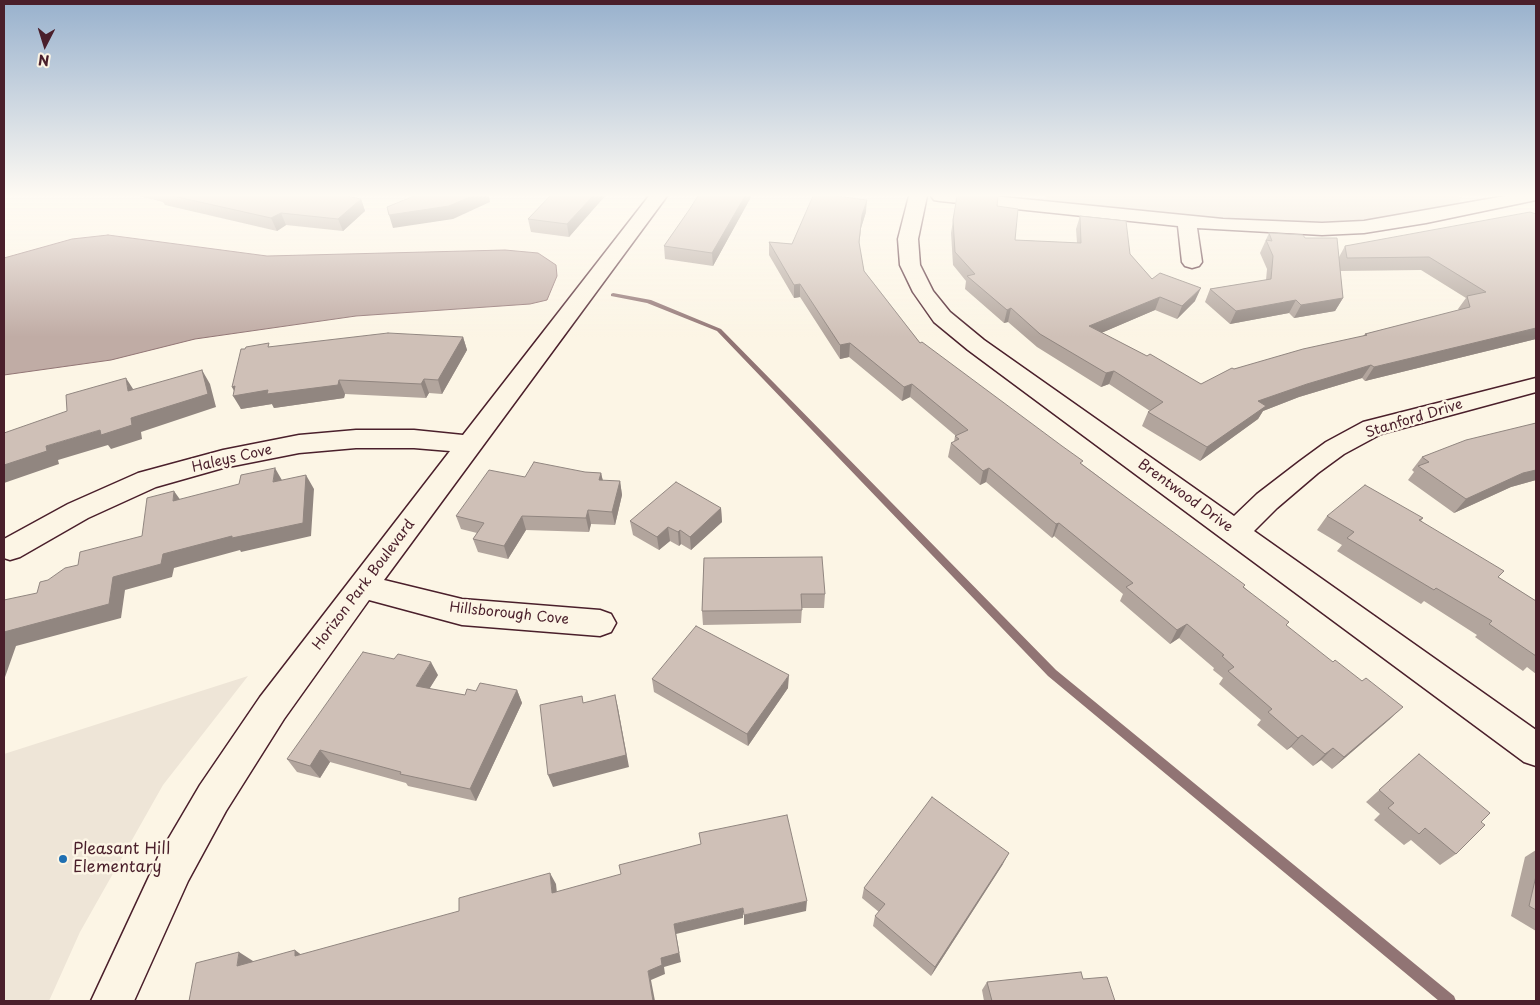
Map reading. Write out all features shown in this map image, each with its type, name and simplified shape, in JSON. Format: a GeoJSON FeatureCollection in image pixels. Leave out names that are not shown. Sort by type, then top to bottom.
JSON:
{"type":"FeatureCollection","features":[{"type":"Feature","properties":{"kind":"street","name":"Horizon Park Boulevard"},"geometry":{"type":"LineString","coordinates":[[112,1001],[174,867],[213,798],[272,708],[362,586],[623,243]]}},
{"type":"Feature","properties":{"kind":"street","name":"Brentwood Drive"},"geometry":{"type":"LineString","coordinates":[[908,243],[910,265],[923,292],[942,317],[976,345],[1536,750]]}},
{"type":"Feature","properties":{"kind":"street"},"geometry":{"type":"LineString","coordinates":[[1190,243],[1192,262]]}},
{"type":"Feature","properties":{"kind":"street","name":"Stanford Drive"},"geometry":{"type":"LineString","coordinates":[[1234,533],[1267,501],[1310,467],[1335,448],[1372,428],[1536,385]]}},
{"type":"Feature","properties":{"kind":"street","name":"Haleys Cove"},"geometry":{"type":"LineString","coordinates":[[10,549],[78,511],[147,480],[223,459],[299,444],[356,439],[414,439],[470,444]]}},
{"type":"Feature","properties":{"kind":"street","name":"Hillsborough Cove"},"geometry":{"type":"LineString","coordinates":[[362,586],[462,612],[600,623]]}},
{"type":"Feature","properties":{"kind":"shaded area"},"geometry":{"type":"Polygon","coordinates":[[[58,243],[168,243],[267,256],[505,250],[538,253],[556,265],[557,276],[547,300],[530,304],[356,316],[195,339],[111,360],[4,375],[4,258],[58,243]]]}},
{"type":"Feature","properties":{"kind":"shaded area","name":"Pleasant Hill Elementary"},"geometry":{"type":"Polygon","coordinates":[[[248,676],[163,785],[80,932],[49,1001],[4,1001],[4,754],[248,676]]]}},
{"type":"Feature","properties":{"kind":"building"},"geometry":{"type":"Polygon","coordinates":[[[666,243],[718,243],[712,253],[664,246],[666,243]]]}},
{"type":"Feature","properties":{"kind":"building"},"geometry":{"type":"Polygon","coordinates":[[[770,243],[859,243],[864,271],[920,343],[922,342],[1083,461],[1080,463],[1245,585],[1243,587],[1289,622],[1286,625],[1333,662],[1335,660],[1362,681],[1366,678],[1403,707],[1344,757],[1333,748],[1325,754],[1302,735],[1298,738],[1268,712],[1272,709],[1228,671],[1234,667],[1222,656],[1224,655],[1187,624],[1177,630],[1126,587],[1133,583],[1059,523],[1056,524],[989,468],[983,471],[951,443],[959,439],[955,436],[968,430],[912,384],[904,387],[850,343],[840,345],[800,284],[794,285],[770,243]]]}},
{"type":"Feature","properties":{"kind":"building"},"geometry":{"type":"Polygon","coordinates":[[[954,243],[1129,243],[1130,254],[1152,279],[1160,273],[1201,288],[1182,306],[1160,297],[1089,326],[1147,356],[1150,354],[1201,384],[1232,368],[1303,349],[1367,335],[1365,334],[1470,307],[1467,296],[1486,292],[1429,257],[1347,258],[1345,246],[1362,243],[1536,243],[1536,328],[1374,367],[1371,365],[1258,401],[1266,406],[1207,447],[1148,412],[1163,402],[1114,371],[1106,373],[1040,334],[1011,308],[1007,310],[967,276],[975,274],[955,252],[954,243]]]}},
{"type":"Feature","properties":{"kind":"building"},"geometry":{"type":"Polygon","coordinates":[[[1267,243],[1337,243],[1343,298],[1301,305],[1296,300],[1236,311],[1210,289],[1271,279],[1273,256],[1267,243]]]}},
{"type":"Feature","properties":{"kind":"building"},"geometry":{"type":"Polygon","coordinates":[[[388,333],[463,337],[438,380],[424,379],[421,384],[339,380],[338,385],[267,394],[268,390],[233,396],[235,386],[232,387],[241,349],[269,343],[268,347],[388,333]]]}},
{"type":"Feature","properties":{"kind":"building"},"geometry":{"type":"Polygon","coordinates":[[[202,370],[208,394],[131,418],[132,425],[101,435],[100,430],[46,446],[47,451],[4,465],[4,433],[67,411],[66,395],[126,378],[128,391],[202,370]]]}},
{"type":"Feature","properties":{"kind":"building"},"geometry":{"type":"Polygon","coordinates":[[[1536,423],[1536,470],[1523,473],[1466,499],[1418,466],[1429,462],[1422,457],[1466,440],[1536,423]]]}},
{"type":"Feature","properties":{"kind":"building"},"geometry":{"type":"Polygon","coordinates":[[[534,462],[585,472],[601,473],[599,480],[620,481],[612,512],[588,510],[586,518],[522,516],[504,546],[473,539],[484,523],[456,516],[489,470],[525,477],[534,462]]]}},
{"type":"Feature","properties":{"kind":"building"},"geometry":{"type":"Polygon","coordinates":[[[275,468],[273,482],[306,475],[303,523],[232,538],[232,536],[163,554],[161,564],[113,577],[109,604],[4,632],[4,600],[37,593],[40,582],[48,580],[65,568],[78,565],[80,552],[142,536],[147,498],[174,491],[173,501],[239,484],[241,475],[275,468]]]}},
{"type":"Feature","properties":{"kind":"building"},"geometry":{"type":"Polygon","coordinates":[[[676,482],[721,508],[690,537],[680,530],[678,532],[668,527],[657,537],[630,521],[676,482]]]}},
{"type":"Feature","properties":{"kind":"building"},"geometry":{"type":"Polygon","coordinates":[[[1365,485],[1423,518],[1419,520],[1504,571],[1498,577],[1536,601],[1536,656],[1489,624],[1492,621],[1436,588],[1434,590],[1347,538],[1354,532],[1327,516],[1365,485]]]}},
{"type":"Feature","properties":{"kind":"building"},"geometry":{"type":"Polygon","coordinates":[[[822,557],[825,594],[801,594],[802,610],[702,611],[704,558],[822,557]]]}},
{"type":"Feature","properties":{"kind":"building"},"geometry":{"type":"Polygon","coordinates":[[[696,626],[789,675],[747,734],[652,679],[696,626]]]}},
{"type":"Feature","properties":{"kind":"building"},"geometry":{"type":"Polygon","coordinates":[[[363,652],[394,659],[398,654],[431,662],[416,686],[465,695],[467,689],[476,691],[480,683],[517,690],[470,789],[400,774],[401,772],[320,750],[310,766],[287,759],[363,652]]]}},
{"type":"Feature","properties":{"kind":"building"},"geometry":{"type":"Polygon","coordinates":[[[615,695],[626,755],[548,775],[540,705],[582,696],[583,703],[615,695]]]}},
{"type":"Feature","properties":{"kind":"building"},"geometry":{"type":"Polygon","coordinates":[[[1419,754],[1490,813],[1481,822],[1485,825],[1456,854],[1425,828],[1419,834],[1388,808],[1394,803],[1379,790],[1419,754]]]}},
{"type":"Feature","properties":{"kind":"building"},"geometry":{"type":"Polygon","coordinates":[[[932,797],[1009,853],[935,967],[875,916],[885,904],[864,888],[932,797]]]}},
{"type":"Feature","properties":{"kind":"building"},"geometry":{"type":"Polygon","coordinates":[[[787,815],[807,901],[744,915],[743,908],[674,924],[679,953],[661,958],[662,965],[648,971],[653,1001],[189,1001],[196,963],[239,952],[237,966],[295,950],[295,956],[459,911],[459,898],[550,873],[552,893],[621,874],[619,865],[701,844],[699,833],[787,815]]]}},
{"type":"Feature","properties":{"kind":"building"},"geometry":{"type":"Polygon","coordinates":[[[1536,876],[1536,910],[1529,906],[1536,876]]]}},
{"type":"Feature","properties":{"kind":"building"},"geometry":{"type":"Polygon","coordinates":[[[1081,972],[1083,979],[1107,977],[1115,1001],[992,1001],[987,982],[1081,972]]]}},
{"type":"Feature","properties":{"kind":"waterway"},"geometry":{"type":"LineString","coordinates":[[613,295],[649,301],[719,330],[1052,673],[1449,1001]]}},
{"type":"Feature","properties":{"kind":"place","name":"Pleasant Hill Elementary"},"geometry":{"type":"Point","coordinates":[63,859]}}]}
